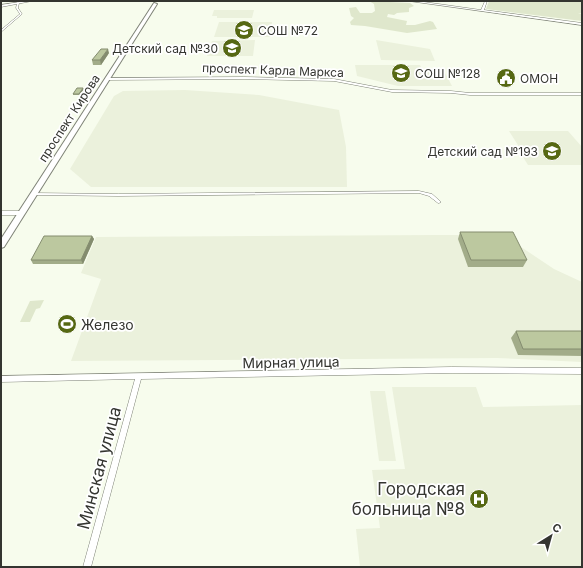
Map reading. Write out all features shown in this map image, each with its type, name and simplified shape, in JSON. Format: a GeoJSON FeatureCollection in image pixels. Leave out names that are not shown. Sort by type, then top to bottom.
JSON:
{"type":"FeatureCollection","features":[{"type":"Feature","properties":{"kind":"main road"},"geometry":{"type":"LineString","coordinates":[[1,6],[30,1]]}},
{"type":"Feature","properties":{"kind":"main road"},"geometry":{"type":"LineString","coordinates":[[155,2],[162,1]]}},
{"type":"Feature","properties":{"kind":"main road"},"geometry":{"type":"LineString","coordinates":[[410,1],[582,24]]}},
{"type":"Feature","properties":{"kind":"main road"},"geometry":{"type":"LineString","coordinates":[[482,11],[486,1]]}},
{"type":"Feature","properties":{"kind":"main road","name":"проспект Кирова"},"geometry":{"type":"LineString","coordinates":[[1,245],[155,2]]}},
{"type":"Feature","properties":{"kind":"main road"},"geometry":{"type":"LineString","coordinates":[[1,213],[22,213]]}},
{"type":"Feature","properties":{"kind":"street"},"geometry":{"type":"LineString","coordinates":[[1,31],[21,14],[17,8],[18,3]]}},
{"type":"Feature","properties":{"kind":"street","name":"проспект Карла Маркса"},"geometry":{"type":"LineString","coordinates":[[107,79],[231,78],[334,80],[392,91],[451,92],[470,94],[582,94]]}},
{"type":"Feature","properties":{"kind":"street"},"geometry":{"type":"LineString","coordinates":[[33,194],[118,195],[419,192],[433,196],[439,202]]}},
{"type":"Feature","properties":{"kind":"street","name":"Мирная улица"},"geometry":{"type":"LineString","coordinates":[[1,379],[452,370],[582,371]]}},
{"type":"Feature","properties":{"kind":"street","name":"Минская улица"},"geometry":{"type":"LineString","coordinates":[[87,567],[139,376]]}},
{"type":"Feature","properties":{"kind":"shaded area"},"geometry":{"type":"Polygon","coordinates":[[[369,1],[410,3],[414,6],[409,8],[409,12],[397,13],[394,15],[388,14],[387,17],[407,21],[406,25],[415,25],[430,21],[433,22],[437,29],[407,33],[351,25],[350,22],[354,18],[351,16],[349,8],[356,7],[360,13],[372,13],[375,11],[374,4],[369,1]]]}},
{"type":"Feature","properties":{"kind":"shaded area"},"geometry":{"type":"Polygon","coordinates":[[[489,1],[582,1],[582,13],[578,14],[582,14],[582,21],[486,9],[489,1]]]}},
{"type":"Feature","properties":{"kind":"shaded area"},"geometry":{"type":"Polygon","coordinates":[[[214,10],[254,10],[252,18],[217,18],[217,16],[212,16],[214,10]]]}},
{"type":"Feature","properties":{"kind":"shaded area","name":"СОШ №72"},"geometry":{"type":"Polygon","coordinates":[[[219,22],[272,22],[270,37],[214,37],[219,22]]]}},
{"type":"Feature","properties":{"kind":"shaded area","name":"Детский сад №30"},"geometry":{"type":"Polygon","coordinates":[[[255,40],[253,56],[207,56],[212,41],[255,40]]]}},
{"type":"Feature","properties":{"kind":"shaded area"},"geometry":{"type":"Polygon","coordinates":[[[376,40],[430,49],[435,61],[381,60],[376,40]]]}},
{"type":"Feature","properties":{"kind":"shaded area","name":"СОШ №128"},"geometry":{"type":"Polygon","coordinates":[[[355,65],[420,65],[422,69],[443,69],[452,86],[398,86],[357,76],[355,65]]]}},
{"type":"Feature","properties":{"kind":"shaded area"},"geometry":{"type":"Polygon","coordinates":[[[185,90],[259,95],[339,110],[346,147],[347,187],[91,187],[70,169],[114,96],[123,91],[185,90]]]}},
{"type":"Feature","properties":{"kind":"shaded area","name":"Детский сад №193"},"geometry":{"type":"Polygon","coordinates":[[[509,131],[568,131],[582,147],[582,165],[528,165],[523,157],[523,153],[509,131]]]}},
{"type":"Feature","properties":{"kind":"shaded area"},"geometry":{"type":"Polygon","coordinates":[[[503,235],[554,269],[582,282],[582,362],[497,358],[71,361],[101,279],[81,273],[96,237],[503,235]]]}},
{"type":"Feature","properties":{"kind":"shaded area"},"geometry":{"type":"Polygon","coordinates":[[[44,300],[40,308],[36,309],[30,322],[20,322],[30,301],[44,300]]]}},
{"type":"Feature","properties":{"kind":"shaded area","name":"Городская больница №8"},"geometry":{"type":"Polygon","coordinates":[[[392,387],[476,387],[483,407],[582,405],[582,567],[360,567],[356,529],[380,528],[372,470],[405,469],[392,387]]]}},
{"type":"Feature","properties":{"kind":"shaded area"},"geometry":{"type":"Polygon","coordinates":[[[370,391],[385,391],[396,461],[379,461],[370,391]]]}},
{"type":"Feature","properties":{"kind":"building"},"geometry":{"type":"Polygon","coordinates":[[[101,49],[108,49],[100,60],[92,60],[101,49]]]}},
{"type":"Feature","properties":{"kind":"building"},"geometry":{"type":"Polygon","coordinates":[[[77,88],[83,88],[79,94],[73,94],[77,88]]]}},
{"type":"Feature","properties":{"kind":"building"},"geometry":{"type":"Polygon","coordinates":[[[460,232],[513,232],[527,260],[471,260],[460,232]]]}},
{"type":"Feature","properties":{"kind":"building"},"geometry":{"type":"Polygon","coordinates":[[[44,236],[92,236],[81,260],[31,260],[44,236]]]}},
{"type":"Feature","properties":{"kind":"building"},"geometry":{"type":"Polygon","coordinates":[[[516,331],[582,331],[582,349],[523,349],[516,331]]]}},
{"type":"Feature","properties":{"kind":"place","name":"СОШ №72"},"geometry":{"type":"Point","coordinates":[244,30]}},
{"type":"Feature","properties":{"kind":"place","name":"Детский сад №30"},"geometry":{"type":"Point","coordinates":[232,48]}},
{"type":"Feature","properties":{"kind":"place","name":"СОШ №128"},"geometry":{"type":"Point","coordinates":[401,73]}},
{"type":"Feature","properties":{"kind":"place","name":"ОМОН"},"geometry":{"type":"Point","coordinates":[506,78]}},
{"type":"Feature","properties":{"kind":"place","name":"Детский сад №193"},"geometry":{"type":"Point","coordinates":[552,151]}},
{"type":"Feature","properties":{"kind":"place","name":"Железо"},"geometry":{"type":"Point","coordinates":[67,324]}},
{"type":"Feature","properties":{"kind":"place","name":"Городская больница №8"},"geometry":{"type":"Point","coordinates":[479,499]}}]}
